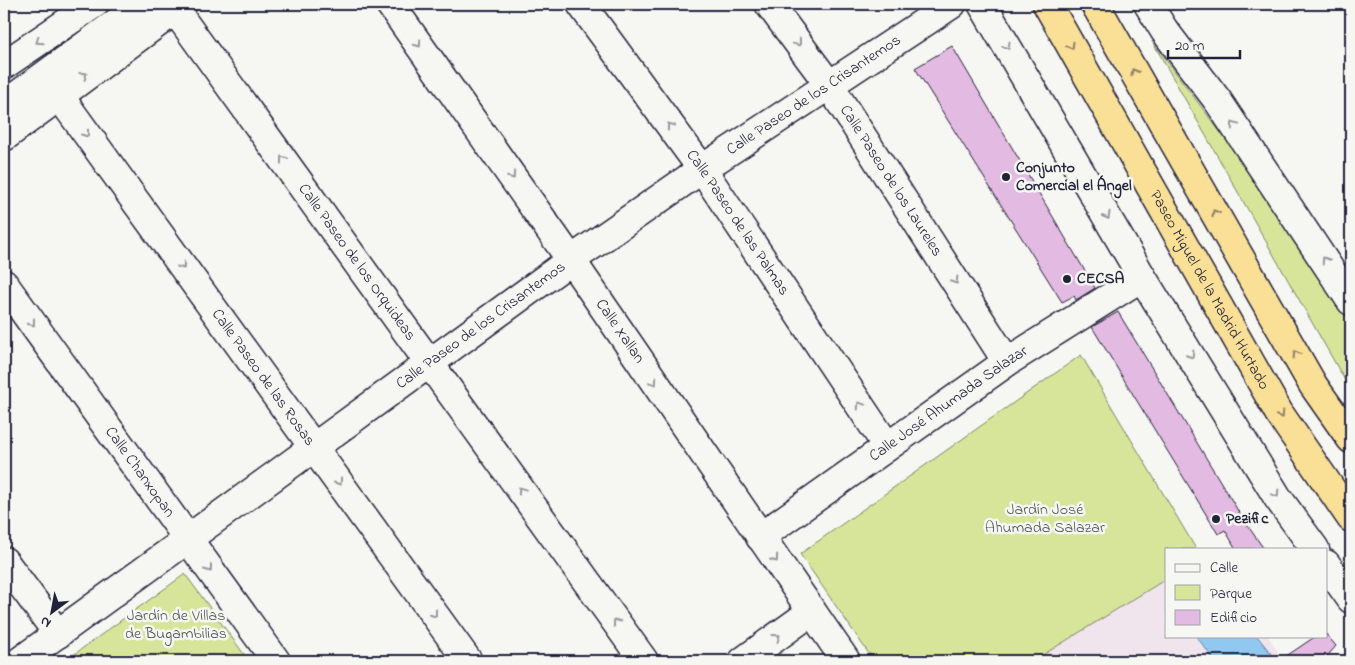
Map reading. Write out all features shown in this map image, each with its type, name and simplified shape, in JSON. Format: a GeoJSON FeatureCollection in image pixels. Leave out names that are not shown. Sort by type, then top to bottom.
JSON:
{"type":"FeatureCollection","features":[{"type":"Feature","properties":{"kind":"highway","name":"Paseo Miguel de la Madrid Hurtado"},"geometry":{"type":"LineString","coordinates":[[1047,4],[1279,413],[1351,518]]}},
{"type":"Feature","properties":{"kind":"highway"},"geometry":{"type":"LineString","coordinates":[[1095,4],[1313,385],[1351,439]]}},
{"type":"Feature","properties":{"kind":"street"},"geometry":{"type":"LineString","coordinates":[[4,65],[94,4]]}},
{"type":"Feature","properties":{"kind":"street","name":"Calle Xallan"},"geometry":{"type":"LineString","coordinates":[[390,4],[571,260],[846,661]]}},
{"type":"Feature","properties":{"kind":"street","name":"Calle Paseo de las Palmas"},"geometry":{"type":"LineString","coordinates":[[581,4],[702,170],[888,446]]}},
{"type":"Feature","properties":{"kind":"street","name":"Calle Paseo de los Laureles"},"geometry":{"type":"LineString","coordinates":[[769,4],[830,86],[1007,362]]}},
{"type":"Feature","properties":{"kind":"street","name":"Calle Paseo de los Crisantemos"},"geometry":{"type":"LineString","coordinates":[[20,661],[571,260],[702,170],[952,4]]}},
{"type":"Feature","properties":{"kind":"street"},"geometry":{"type":"LineString","coordinates":[[982,4],[1142,277],[1278,498],[1314,548]]}},
{"type":"Feature","properties":{"kind":"street"},"geometry":{"type":"LineString","coordinates":[[1148,4],[1164,30],[1218,100],[1351,301]]}},
{"type":"Feature","properties":{"kind":"street"},"geometry":{"type":"LineString","coordinates":[[4,136],[58,94],[179,7]]}},
{"type":"Feature","properties":{"kind":"street","name":"Calle Paseo de los Orquideas"},"geometry":{"type":"LineString","coordinates":[[179,7],[429,362],[644,661]]}},
{"type":"Feature","properties":{"kind":"street"},"geometry":{"type":"LineString","coordinates":[[4,105],[126,9]]}},
{"type":"Feature","properties":{"kind":"street","name":"Calle Paseo de las Rosas"},"geometry":{"type":"LineString","coordinates":[[58,94],[468,661]]}},
{"type":"Feature","properties":{"kind":"street","name":"Calle José Ahumada Salazar"},"geometry":{"type":"LineString","coordinates":[[760,537],[1007,362],[1142,277]]}},
{"type":"Feature","properties":{"kind":"street","name":"Calle Chanxopan"},"geometry":{"type":"LineString","coordinates":[[4,284],[276,661]]}},
{"type":"Feature","properties":{"kind":"street"},"geometry":{"type":"LineString","coordinates":[[4,561],[58,634]]}},
{"type":"Feature","properties":{"kind":"street"},"geometry":{"type":"LineString","coordinates":[[1328,567],[1351,599]]}},
{"type":"Feature","properties":{"kind":"street"},"geometry":{"type":"LineString","coordinates":[[743,661],[812,612]]}},
{"type":"Feature","properties":{"kind":"shaded area"},"geometry":{"type":"Polygon","coordinates":[[[1165,580],[1165,638],[1269,638],[1283,661],[1033,661],[1165,580]]]}},
{"type":"Feature","properties":{"kind":"green space"},"geometry":{"type":"Polygon","coordinates":[[[1152,41],[1304,244],[1351,322],[1351,391],[1152,41]]]}},
{"type":"Feature","properties":{"kind":"green space","name":"Jardín José Ahumada Salazar"},"geometry":{"type":"Polygon","coordinates":[[[1081,355],[1195,548],[1165,548],[1165,580],[1033,661],[874,661],[800,554],[1081,355]]]}},
{"type":"Feature","properties":{"kind":"green space","name":"Jardín de Villas de Bugambilias"},"geometry":{"type":"Polygon","coordinates":[[[185,574],[249,661],[65,661],[185,574]]]}},
{"type":"Feature","properties":{"kind":"water"},"geometry":{"type":"Polygon","coordinates":[[[1198,638],[1259,638],[1277,661],[1215,661],[1198,638]]]}},
{"type":"Feature","properties":{"kind":"building","name":"Conjunto Comercial el Ángel"},"geometry":{"type":"Polygon","coordinates":[[[952,46],[1095,288],[1076,300],[1074,296],[1062,302],[915,68],[952,46]]]}},
{"type":"Feature","properties":{"kind":"building"},"geometry":{"type":"Polygon","coordinates":[[[1118,312],[1243,519],[1263,548],[1235,548],[1225,530],[1218,534],[1092,327],[1118,312]]]}},
{"type":"Feature","properties":{"kind":"building"},"geometry":{"type":"Polygon","coordinates":[[[1328,636],[1336,646],[1323,661],[1279,661],[1313,638],[1328,638],[1328,636]]]}},
{"type":"Feature","properties":{"kind":"place","name":"Conjunto Comercial el Ángel"},"geometry":{"type":"Point","coordinates":[1006,177]}},
{"type":"Feature","properties":{"kind":"place","name":"CECSA"},"geometry":{"type":"Point","coordinates":[1067,279]}},
{"type":"Feature","properties":{"kind":"place","name":"Pezific"},"geometry":{"type":"Point","coordinates":[1216,519]}}]}
